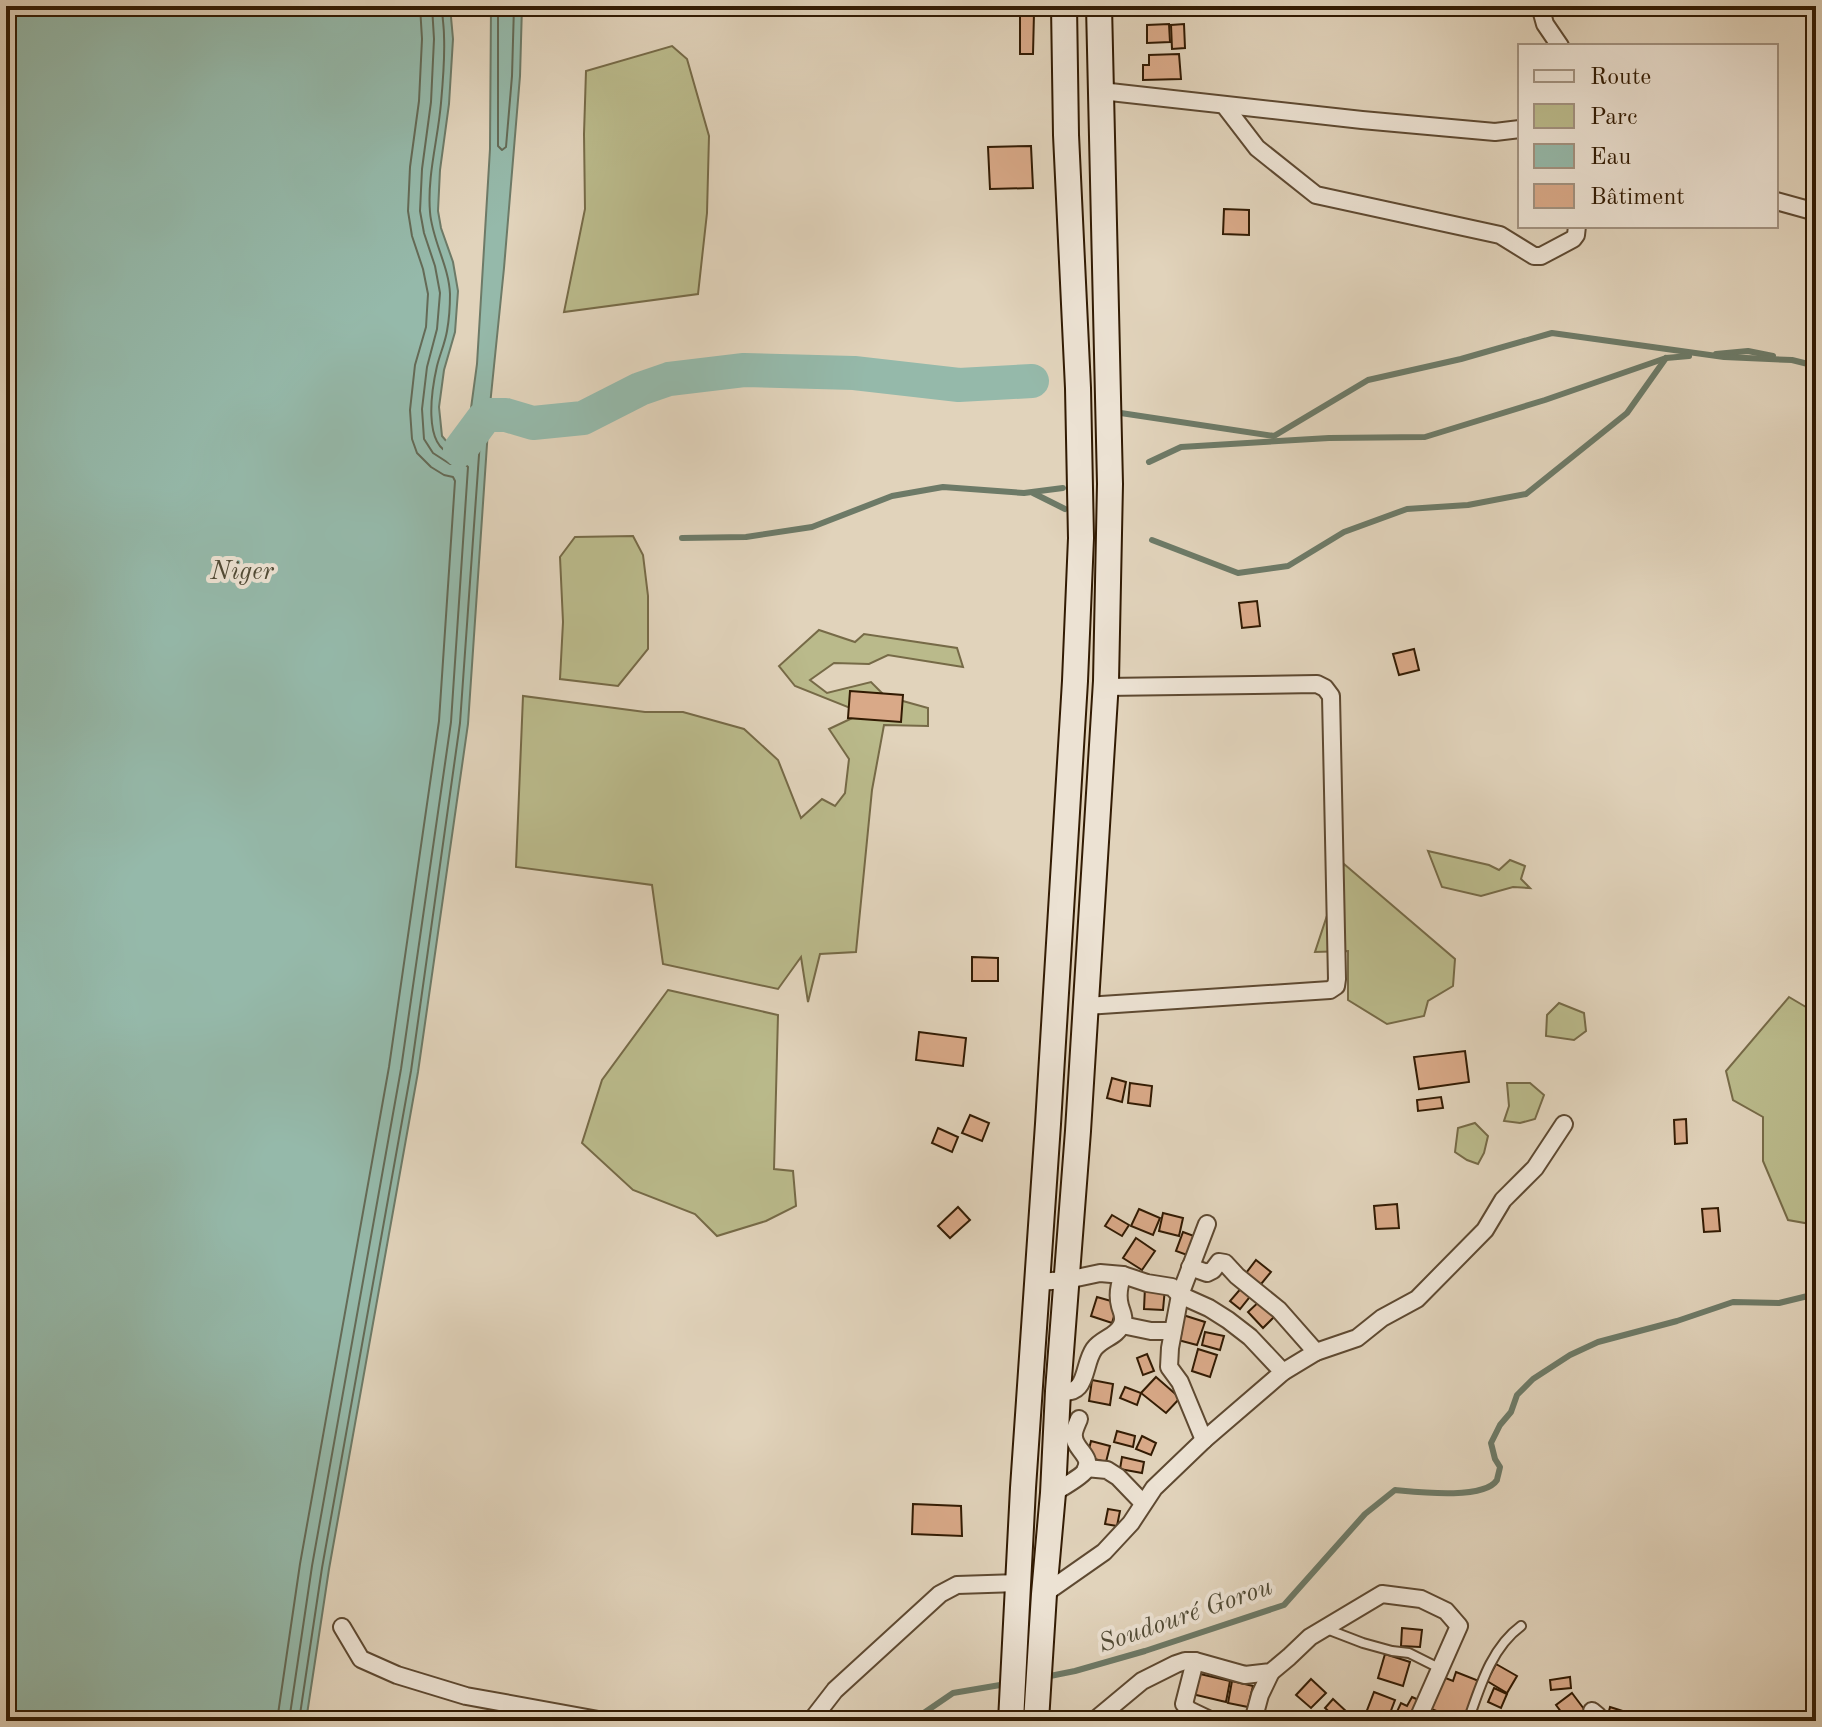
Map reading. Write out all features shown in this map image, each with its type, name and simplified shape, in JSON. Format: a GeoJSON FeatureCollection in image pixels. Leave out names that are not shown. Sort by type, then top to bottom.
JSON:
{"type":"FeatureCollection","features":[{"type":"Feature","properties":{"kind":"main road"},"geometry":{"type":"LineString","coordinates":[[1011,1720],[1075,681],[1081,538],[1064,6]]}},
{"type":"Feature","properties":{"kind":"main road"},"geometry":{"type":"LineString","coordinates":[[1036,1721],[1086,1006],[1105,684],[1110,484],[1099,6]]}},
{"type":"Feature","properties":{"kind":"main road"},"geometry":{"type":"LineString","coordinates":[[1066,135],[1100,133]]}},
{"type":"Feature","properties":{"kind":"main road"},"geometry":{"type":"LineString","coordinates":[[1075,681],[1105,684]]}},
{"type":"Feature","properties":{"kind":"main road"},"geometry":{"type":"LineString","coordinates":[[1064,852],[1095,855]]}},
{"type":"Feature","properties":{"kind":"street"},"geometry":{"type":"LineString","coordinates":[[1540,6],[1545,24],[1559,44]]}},
{"type":"Feature","properties":{"kind":"street"},"geometry":{"type":"LineString","coordinates":[[1101,91],[1480,131],[1518,129]]}},
{"type":"Feature","properties":{"kind":"street"},"geometry":{"type":"LineString","coordinates":[[1224,105],[1257,148],[1316,195],[1500,235],[1534,256],[1541,256],[1573,239],[1577,228]]}},
{"type":"Feature","properties":{"kind":"street"},"geometry":{"type":"LineString","coordinates":[[1778,202],[1816,212]]}},
{"type":"Feature","properties":{"kind":"street"},"geometry":{"type":"LineString","coordinates":[[1086,1006],[1330,990],[1336,986],[1337,979],[1331,696],[1325,688],[1317,684],[1105,684]]}},
{"type":"Feature","properties":{"kind":"street"},"geometry":{"type":"LineString","coordinates":[[1044,1598],[1104,1552],[1131,1523],[1154,1488],[1283,1372],[1316,1352],[1357,1338],[1382,1318],[1417,1299],[1485,1230],[1503,1200],[1535,1168],[1564,1124]]}},
{"type":"Feature","properties":{"kind":"street"},"geometry":{"type":"LineString","coordinates":[[1204,1440],[1180,1382],[1169,1367],[1180,1295],[1207,1224]]}},
{"type":"Feature","properties":{"kind":"street"},"geometry":{"type":"LineString","coordinates":[[1190,1267],[1207,1273],[1219,1262],[1225,1263],[1279,1310],[1316,1352]]}},
{"type":"Feature","properties":{"kind":"street"},"geometry":{"type":"LineString","coordinates":[[1037,1282],[1100,1273],[1123,1275],[1172,1287],[1180,1295],[1228,1320],[1250,1337],[1283,1372]]}},
{"type":"Feature","properties":{"kind":"street"},"geometry":{"type":"LineString","coordinates":[[1058,1391],[1066,1392],[1078,1387],[1094,1349],[1113,1336],[1122,1325],[1124,1318],[1118,1295],[1123,1275]]}},
{"type":"Feature","properties":{"kind":"street"},"geometry":{"type":"LineString","coordinates":[[1122,1325],[1151,1331],[1173,1331]]}},
{"type":"Feature","properties":{"kind":"street"},"geometry":{"type":"LineString","coordinates":[[1053,1493],[1086,1468],[1085,1454],[1073,1435],[1079,1419]]}},
{"type":"Feature","properties":{"kind":"street"},"geometry":{"type":"LineString","coordinates":[[1086,1468],[1107,1470],[1143,1503]]}},
{"type":"Feature","properties":{"kind":"street"},"geometry":{"type":"LineString","coordinates":[[811,1721],[835,1690],[940,1594],[957,1585],[1018,1594]]}},
{"type":"Feature","properties":{"kind":"street"},"geometry":{"type":"LineString","coordinates":[[1253,1721],[1271,1672],[1310,1637],[1382,1594],[1421,1599],[1446,1611],[1459,1626],[1417,1721]]}},
{"type":"Feature","properties":{"kind":"street"},"geometry":{"type":"LineString","coordinates":[[342,1627],[361,1659],[397,1675],[466,1696],[604,1721]]}},
{"type":"Feature","properties":{"kind":"street"},"geometry":{"type":"LineString","coordinates":[[1094,1721],[1142,1681],[1176,1664],[1195,1661],[1245,1675],[1271,1672]]}},
{"type":"Feature","properties":{"kind":"street"},"geometry":{"type":"LineString","coordinates":[[1195,1661],[1184,1704],[1207,1720]]}},
{"type":"Feature","properties":{"kind":"lane"},"geometry":{"type":"LineString","coordinates":[[1468,1721],[1498,1649],[1521,1626]]}},
{"type":"Feature","properties":{"kind":"lane"},"geometry":{"type":"LineString","coordinates":[[1323,1628],[1363,1643],[1409,1653],[1441,1669]]}},
{"type":"Feature","properties":{"kind":"green space"},"geometry":{"type":"Polygon","coordinates":[[[672,46],[687,59],[709,136],[707,213],[698,294],[564,312],[585,209],[586,71],[672,46]]]}},
{"type":"Feature","properties":{"kind":"green space"},"geometry":{"type":"Polygon","coordinates":[[[633,536],[643,555],[648,596],[648,649],[618,686],[560,679],[563,622],[560,557],[575,537],[633,536]]]}},
{"type":"Feature","properties":{"kind":"green space"},"geometry":{"type":"Polygon","coordinates":[[[819,630],[855,642],[864,634],[957,648],[963,667],[888,655],[869,664],[834,663],[810,680],[827,693],[871,682],[885,696],[928,708],[928,726],[884,725],[872,790],[856,952],[820,954],[808,1002],[801,957],[778,989],[663,964],[652,885],[516,867],[523,696],[645,712],[683,712],[744,729],[778,760],[801,818],[822,799],[835,806],[845,793],[849,759],[829,729],[863,713],[795,686],[779,666],[819,630]]]}},
{"type":"Feature","properties":{"kind":"green space"},"geometry":{"type":"Polygon","coordinates":[[[1428,851],[1499,870],[1510,860],[1525,866],[1521,879],[1530,888],[1513,887],[1481,896],[1442,887],[1428,851]]]}},
{"type":"Feature","properties":{"kind":"green space"},"geometry":{"type":"Polygon","coordinates":[[[1344,864],[1455,959],[1453,986],[1428,1001],[1424,1016],[1387,1024],[1348,1000],[1348,951],[1315,952],[1344,864]]]}},
{"type":"Feature","properties":{"kind":"green space"},"geometry":{"type":"Polygon","coordinates":[[[668,990],[778,1015],[774,1169],[793,1171],[796,1206],[766,1221],[717,1236],[695,1214],[633,1190],[582,1143],[602,1080],[668,990]]]}},
{"type":"Feature","properties":{"kind":"green space"},"geometry":{"type":"Polygon","coordinates":[[[1789,997],[1816,1013],[1816,1225],[1788,1220],[1763,1161],[1763,1117],[1733,1100],[1726,1071],[1789,997]]]}},
{"type":"Feature","properties":{"kind":"green space"},"geometry":{"type":"Polygon","coordinates":[[[1559,1003],[1584,1013],[1586,1031],[1574,1040],[1546,1036],[1547,1015],[1559,1003]]]}},
{"type":"Feature","properties":{"kind":"green space"},"geometry":{"type":"Polygon","coordinates":[[[1507,1083],[1530,1083],[1544,1095],[1535,1119],[1520,1123],[1504,1121],[1509,1106],[1507,1083]]]}},
{"type":"Feature","properties":{"kind":"green space"},"geometry":{"type":"Polygon","coordinates":[[[1475,1123],[1488,1136],[1478,1164],[1455,1152],[1458,1128],[1475,1123]]]}},
{"type":"Feature","properties":{"kind":"water","name":"Niger"},"geometry":{"type":"Polygon","coordinates":[[[6,6],[450,6],[453,39],[438,211],[458,291],[455,332],[444,370],[439,407],[442,436],[455,447],[460,445],[469,423],[477,364],[490,149],[491,6],[522,6],[520,76],[489,415],[468,724],[418,1072],[329,1569],[306,1721],[6,1721],[6,6]]]}},
{"type":"Feature","properties":{"kind":"building"},"geometry":{"type":"Polygon","coordinates":[[[1020,13],[1034,13],[1033,54],[1020,54],[1020,13]]]}},
{"type":"Feature","properties":{"kind":"building"},"geometry":{"type":"Polygon","coordinates":[[[1169,24],[1170,42],[1147,43],[1147,25],[1169,24]]]}},
{"type":"Feature","properties":{"kind":"building"},"geometry":{"type":"Polygon","coordinates":[[[1184,24],[1185,48],[1172,49],[1171,25],[1184,24]]]}},
{"type":"Feature","properties":{"kind":"building"},"geometry":{"type":"Polygon","coordinates":[[[1179,54],[1181,79],[1143,80],[1143,65],[1149,65],[1149,55],[1179,54]]]}},
{"type":"Feature","properties":{"kind":"building"},"geometry":{"type":"Polygon","coordinates":[[[1031,146],[1033,188],[990,189],[988,147],[1031,146]]]}},
{"type":"Feature","properties":{"kind":"building"},"geometry":{"type":"Polygon","coordinates":[[[1224,209],[1249,210],[1249,235],[1223,234],[1224,209]]]}},
{"type":"Feature","properties":{"kind":"building"},"geometry":{"type":"Polygon","coordinates":[[[1257,601],[1260,626],[1242,628],[1239,603],[1257,601]]]}},
{"type":"Feature","properties":{"kind":"building"},"geometry":{"type":"Polygon","coordinates":[[[1414,649],[1419,670],[1399,675],[1393,654],[1414,649]]]}},
{"type":"Feature","properties":{"kind":"building"},"geometry":{"type":"Polygon","coordinates":[[[850,691],[903,695],[901,722],[848,718],[850,691]]]}},
{"type":"Feature","properties":{"kind":"building"},"geometry":{"type":"Polygon","coordinates":[[[972,957],[998,958],[998,981],[972,981],[972,957]]]}},
{"type":"Feature","properties":{"kind":"building"},"geometry":{"type":"Polygon","coordinates":[[[919,1032],[966,1038],[963,1066],[916,1060],[919,1032]]]}},
{"type":"Feature","properties":{"kind":"building"},"geometry":{"type":"Polygon","coordinates":[[[1465,1051],[1469,1082],[1419,1089],[1414,1057],[1465,1051]]]}},
{"type":"Feature","properties":{"kind":"building"},"geometry":{"type":"Polygon","coordinates":[[[1112,1078],[1126,1082],[1122,1102],[1107,1098],[1112,1078]]]}},
{"type":"Feature","properties":{"kind":"building"},"geometry":{"type":"Polygon","coordinates":[[[1130,1083],[1152,1086],[1150,1106],[1128,1103],[1130,1083]]]}},
{"type":"Feature","properties":{"kind":"building"},"geometry":{"type":"Polygon","coordinates":[[[1441,1097],[1443,1108],[1418,1111],[1417,1100],[1441,1097]]]}},
{"type":"Feature","properties":{"kind":"building"},"geometry":{"type":"Polygon","coordinates":[[[970,1115],[989,1123],[982,1141],[962,1133],[970,1115]]]}},
{"type":"Feature","properties":{"kind":"building"},"geometry":{"type":"Polygon","coordinates":[[[1686,1119],[1687,1143],[1675,1144],[1674,1120],[1686,1119]]]}},
{"type":"Feature","properties":{"kind":"building"},"geometry":{"type":"Polygon","coordinates":[[[938,1128],[958,1137],[952,1152],[932,1143],[938,1128]]]}},
{"type":"Feature","properties":{"kind":"building"},"geometry":{"type":"Polygon","coordinates":[[[1397,1204],[1399,1228],[1376,1229],[1374,1206],[1397,1204]]]}},
{"type":"Feature","properties":{"kind":"building"},"geometry":{"type":"Polygon","coordinates":[[[958,1207],[970,1220],[950,1238],[938,1226],[958,1207]]]}},
{"type":"Feature","properties":{"kind":"building"},"geometry":{"type":"Polygon","coordinates":[[[1718,1208],[1720,1231],[1704,1232],[1702,1209],[1718,1208]]]}},
{"type":"Feature","properties":{"kind":"building"},"geometry":{"type":"Polygon","coordinates":[[[1139,1209],[1160,1218],[1153,1235],[1131,1226],[1139,1209]]]}},
{"type":"Feature","properties":{"kind":"building"},"geometry":{"type":"Polygon","coordinates":[[[1163,1213],[1183,1218],[1179,1236],[1159,1231],[1163,1213]]]}},
{"type":"Feature","properties":{"kind":"building"},"geometry":{"type":"Polygon","coordinates":[[[1112,1215],[1129,1225],[1122,1236],[1105,1226],[1112,1215]]]}},
{"type":"Feature","properties":{"kind":"building"},"geometry":{"type":"Polygon","coordinates":[[[1183,1232],[1194,1236],[1187,1255],[1176,1251],[1183,1232]]]}},
{"type":"Feature","properties":{"kind":"building"},"geometry":{"type":"Polygon","coordinates":[[[1136,1238],[1155,1251],[1142,1270],[1123,1258],[1136,1238]]]}},
{"type":"Feature","properties":{"kind":"building"},"geometry":{"type":"Polygon","coordinates":[[[1256,1260],[1271,1272],[1257,1289],[1243,1277],[1256,1260]]]}},
{"type":"Feature","properties":{"kind":"building"},"geometry":{"type":"Polygon","coordinates":[[[1243,1286],[1252,1294],[1240,1309],[1230,1301],[1243,1286]]]}},
{"type":"Feature","properties":{"kind":"building"},"geometry":{"type":"Polygon","coordinates":[[[1145,1287],[1165,1288],[1163,1310],[1144,1309],[1145,1287]]]}},
{"type":"Feature","properties":{"kind":"building"},"geometry":{"type":"Polygon","coordinates":[[[1097,1297],[1118,1303],[1112,1323],[1091,1316],[1097,1297]]]}},
{"type":"Feature","properties":{"kind":"building"},"geometry":{"type":"Polygon","coordinates":[[[1263,1298],[1277,1314],[1263,1328],[1248,1312],[1263,1298]]]}},
{"type":"Feature","properties":{"kind":"building"},"geometry":{"type":"Polygon","coordinates":[[[1183,1315],[1205,1322],[1197,1345],[1178,1340],[1183,1315]]]}},
{"type":"Feature","properties":{"kind":"building"},"geometry":{"type":"Polygon","coordinates":[[[1205,1332],[1224,1336],[1220,1350],[1202,1345],[1205,1332]]]}},
{"type":"Feature","properties":{"kind":"building"},"geometry":{"type":"Polygon","coordinates":[[[1198,1349],[1217,1355],[1210,1377],[1192,1371],[1198,1349]]]}},
{"type":"Feature","properties":{"kind":"building"},"geometry":{"type":"Polygon","coordinates":[[[1147,1354],[1154,1371],[1143,1375],[1137,1358],[1147,1354]]]}},
{"type":"Feature","properties":{"kind":"building"},"geometry":{"type":"Polygon","coordinates":[[[1156,1377],[1180,1398],[1166,1413],[1141,1393],[1156,1377]]]}},
{"type":"Feature","properties":{"kind":"building"},"geometry":{"type":"Polygon","coordinates":[[[1092,1380],[1113,1384],[1110,1405],[1089,1401],[1092,1380]]]}},
{"type":"Feature","properties":{"kind":"building"},"geometry":{"type":"Polygon","coordinates":[[[1125,1387],[1141,1393],[1137,1405],[1120,1398],[1125,1387]]]}},
{"type":"Feature","properties":{"kind":"building"},"geometry":{"type":"Polygon","coordinates":[[[1117,1431],[1135,1436],[1133,1447],[1114,1442],[1117,1431]]]}},
{"type":"Feature","properties":{"kind":"building"},"geometry":{"type":"Polygon","coordinates":[[[1142,1436],[1156,1443],[1151,1455],[1136,1449],[1142,1436]]]}},
{"type":"Feature","properties":{"kind":"building"},"geometry":{"type":"Polygon","coordinates":[[[1091,1441],[1110,1446],[1106,1462],[1087,1457],[1091,1441]]]}},
{"type":"Feature","properties":{"kind":"building"},"geometry":{"type":"Polygon","coordinates":[[[1122,1457],[1144,1462],[1142,1473],[1120,1469],[1122,1457]]]}},
{"type":"Feature","properties":{"kind":"building"},"geometry":{"type":"Polygon","coordinates":[[[913,1504],[961,1506],[962,1536],[912,1534],[913,1504]]]}},
{"type":"Feature","properties":{"kind":"building"},"geometry":{"type":"Polygon","coordinates":[[[1108,1509],[1120,1511],[1117,1526],[1105,1524],[1108,1509]]]}},
{"type":"Feature","properties":{"kind":"building"},"geometry":{"type":"Polygon","coordinates":[[[1402,1628],[1422,1630],[1420,1647],[1401,1646],[1402,1628]]]}},
{"type":"Feature","properties":{"kind":"building"},"geometry":{"type":"Polygon","coordinates":[[[1385,1654],[1410,1662],[1403,1686],[1378,1678],[1385,1654]]]}},
{"type":"Feature","properties":{"kind":"building"},"geometry":{"type":"Polygon","coordinates":[[[1496,1664],[1517,1676],[1507,1693],[1487,1681],[1496,1664]]]}},
{"type":"Feature","properties":{"kind":"building"},"geometry":{"type":"Polygon","coordinates":[[[1456,1672],[1479,1681],[1464,1721],[1431,1709],[1443,1677],[1453,1681],[1456,1672]]]}},
{"type":"Feature","properties":{"kind":"building"},"geometry":{"type":"Polygon","coordinates":[[[1196,1673],[1230,1681],[1226,1702],[1192,1694],[1196,1673]]]}},
{"type":"Feature","properties":{"kind":"building"},"geometry":{"type":"Polygon","coordinates":[[[1570,1677],[1571,1688],[1551,1690],[1550,1680],[1570,1677]]]}},
{"type":"Feature","properties":{"kind":"building"},"geometry":{"type":"Polygon","coordinates":[[[1311,1679],[1326,1693],[1311,1708],[1296,1695],[1311,1679]]]}},
{"type":"Feature","properties":{"kind":"building"},"geometry":{"type":"Polygon","coordinates":[[[1232,1681],[1253,1686],[1248,1707],[1228,1703],[1232,1681]]]}},
{"type":"Feature","properties":{"kind":"building"},"geometry":{"type":"Polygon","coordinates":[[[1494,1688],[1507,1694],[1501,1708],[1488,1702],[1494,1688]]]}},
{"type":"Feature","properties":{"kind":"building"},"geometry":{"type":"Polygon","coordinates":[[[1374,1692],[1395,1700],[1387,1721],[1366,1713],[1374,1692]]]}},
{"type":"Feature","properties":{"kind":"building"},"geometry":{"type":"Polygon","coordinates":[[[1572,1693],[1587,1713],[1577,1721],[1568,1721],[1556,1705],[1572,1693]]]}},
{"type":"Feature","properties":{"kind":"building"},"geometry":{"type":"Polygon","coordinates":[[[1412,1697],[1421,1701],[1411,1721],[1394,1718],[1401,1703],[1407,1706],[1412,1697]]]}},
{"type":"Feature","properties":{"kind":"building"},"geometry":{"type":"Polygon","coordinates":[[[1333,1699],[1347,1712],[1339,1721],[1325,1708],[1333,1699]]]}},
{"type":"Feature","properties":{"kind":"building"},"geometry":{"type":"Polygon","coordinates":[[[1610,1707],[1632,1714],[1630,1721],[1607,1719],[1610,1707]]]}},
{"type":"Feature","properties":{"kind":"waterway"},"geometry":{"type":"LineString","coordinates":[[1114,412],[1274,436],[1368,380],[1461,359],[1552,333],[1724,357],[1792,360],[1816,366]]}},
{"type":"Feature","properties":{"kind":"waterway"},"geometry":{"type":"LineString","coordinates":[[1716,354],[1748,351],[1773,356]]}},
{"type":"Feature","properties":{"kind":"waterway"},"geometry":{"type":"LineString","coordinates":[[1149,462],[1181,447],[1329,438],[1425,437],[1666,358],[1689,356]]}},
{"type":"Feature","properties":{"kind":"waterway"},"geometry":{"type":"LineString","coordinates":[[1152,540],[1238,573],[1288,566],[1344,532],[1407,509],[1468,505],[1526,494],[1627,413],[1666,358]]}},
{"type":"Feature","properties":{"kind":"waterway"},"geometry":{"type":"LineString","coordinates":[[460,450],[489,415],[506,415],[533,423],[583,418],[640,389],[669,379],[744,370],[854,373],[959,385],[1032,381]]}},
{"type":"Feature","properties":{"kind":"waterway"},"geometry":{"type":"LineString","coordinates":[[682,538],[746,537],[812,527],[892,496],[943,487],[1024,493],[1063,488]]}},
{"type":"Feature","properties":{"kind":"waterway"},"geometry":{"type":"LineString","coordinates":[[1033,493],[1065,509]]}},
{"type":"Feature","properties":{"kind":"waterway","name":"Soudouré Gorou"},"geometry":{"type":"LineString","coordinates":[[1045,1677],[1145,1651],[1284,1605],[1365,1514],[1395,1490],[1449,1493],[1490,1486],[1497,1480],[1500,1467],[1491,1443],[1511,1412],[1517,1395],[1533,1379],[1570,1355],[1598,1342],[1733,1302],[1779,1303],[1816,1294]]}},
{"type":"Feature","properties":{"kind":"waterway","name":"Soudouré Gorou"},"geometry":{"type":"LineString","coordinates":[[912,1721],[953,1693],[1006,1684]]}}]}
